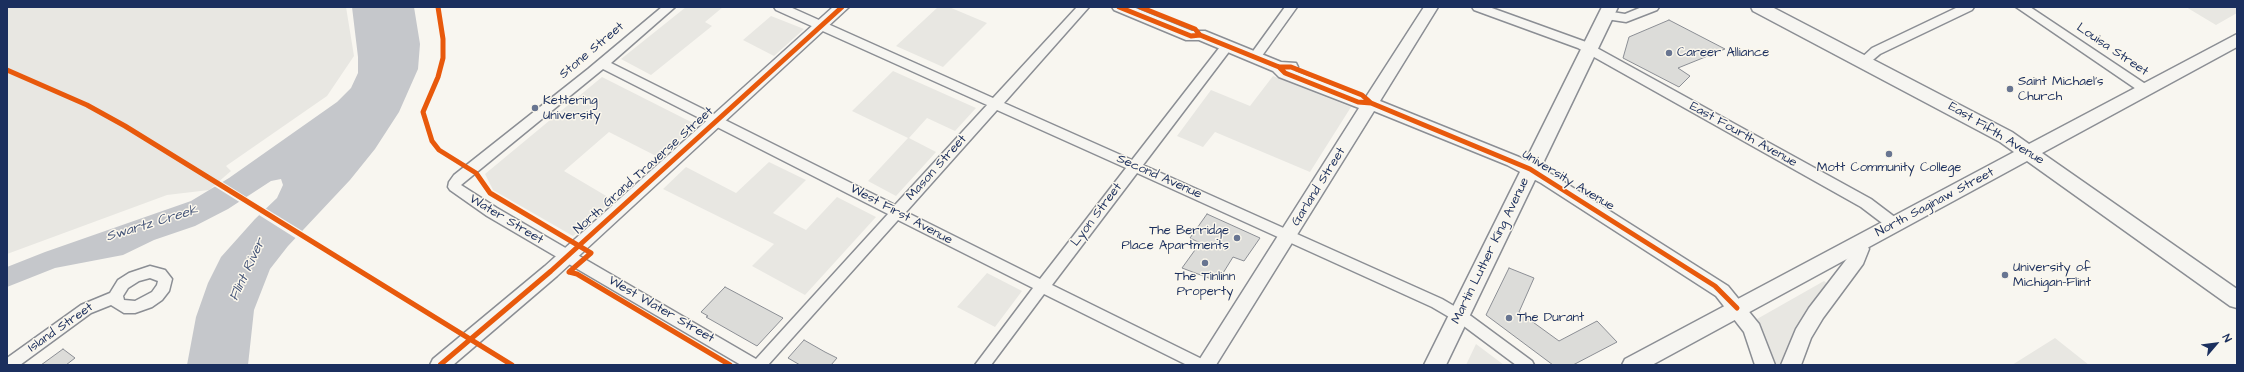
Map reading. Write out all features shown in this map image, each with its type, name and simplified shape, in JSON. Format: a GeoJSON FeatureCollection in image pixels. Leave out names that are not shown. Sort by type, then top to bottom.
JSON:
{"type":"FeatureCollection","features":[{"type":"Feature","properties":{"kind":"main road","name":"East Fifth Avenue"},"geometry":{"type":"LineString","coordinates":[[1759,7],[1998,132],[2029,152],[2237,300]]}},
{"type":"Feature","properties":{"kind":"main road","name":"Martin Luther King Avenue"},"geometry":{"type":"LineString","coordinates":[[1435,365],[1608,11]]}},
{"type":"Feature","properties":{"kind":"main road","name":"North Saginaw Street"},"geometry":{"type":"LineString","coordinates":[[1633,365],[2237,40]]}},
{"type":"Feature","properties":{"kind":"street","name":"Stone Street"},"geometry":{"type":"LineString","coordinates":[[459,178],[669,7]]}},
{"type":"Feature","properties":{"kind":"street","name":"Second Avenue"},"geometry":{"type":"LineString","coordinates":[[780,7],[1289,235],[1437,303],[1459,315],[1527,365]]}},
{"type":"Feature","properties":{"kind":"street","name":"North Grand Traverse Street"},"geometry":{"type":"LineString","coordinates":[[440,365],[567,256],[842,7]]}},
{"type":"Feature","properties":{"kind":"street","name":"Mason Street"},"geometry":{"type":"LineString","coordinates":[[759,365],[1083,7]]}},
{"type":"Feature","properties":{"kind":"street","name":"University Avenue"},"geometry":{"type":"LineString","coordinates":[[1120,7],[1191,36],[1200,35],[1279,66],[1281,71],[1292,76],[1361,103],[1371,103],[1530,170],[1715,286],[1737,308],[1756,338],[1765,365]]}},
{"type":"Feature","properties":{"kind":"street","name":"University Avenue"},"geometry":{"type":"LineString","coordinates":[[1140,7],[1196,29],[1200,35]]}},
{"type":"Feature","properties":{"kind":"street"},"geometry":{"type":"LineString","coordinates":[[1255,57],[1291,7]]}},
{"type":"Feature","properties":{"kind":"street","name":"Garland Street"},"geometry":{"type":"LineString","coordinates":[[1206,365],[1431,7]]}},
{"type":"Feature","properties":{"kind":"street","name":"East Fourth Avenue"},"geometry":{"type":"LineString","coordinates":[[1478,7],[1570,40],[1589,49],[1866,203],[1895,224]]}},
{"type":"Feature","properties":{"kind":"street"},"geometry":{"type":"LineString","coordinates":[[1608,11],[1626,18],[1653,7]]}},
{"type":"Feature","properties":{"kind":"street"},"geometry":{"type":"LineString","coordinates":[[1864,61],[1876,51],[1968,7]]}},
{"type":"Feature","properties":{"kind":"street","name":"Louisa Street"},"geometry":{"type":"LineString","coordinates":[[2022,7],[2146,90]]}},
{"type":"Feature","properties":{"kind":"street","name":"Lyon Street"},"geometry":{"type":"LineString","coordinates":[[982,365],[1227,46]]}},
{"type":"Feature","properties":{"kind":"street","name":"West First Avenue"},"geometry":{"type":"LineString","coordinates":[[601,63],[1043,287],[1201,365]]}},
{"type":"Feature","properties":{"kind":"street","name":"Water Street"},"geometry":{"type":"LineString","coordinates":[[459,178],[454,186],[459,192],[567,256]]}},
{"type":"Feature","properties":{"kind":"street"},"geometry":{"type":"LineString","coordinates":[[1791,365],[1803,335],[1812,318],[1857,259],[1860,249],[1858,244]]}},
{"type":"Feature","properties":{"kind":"street","name":"West Water Street"},"geometry":{"type":"LineString","coordinates":[[567,256],[754,365]]}},
{"type":"Feature","properties":{"kind":"street","name":"Island Street"},"geometry":{"type":"LineString","coordinates":[[8,365],[86,309],[116,297]]}},
{"type":"Feature","properties":{"kind":"shaded area"},"geometry":{"type":"Polygon","coordinates":[[[7,7],[346,7],[354,56],[327,96],[226,166],[231,171],[209,190],[167,195],[7,254],[7,7]]]}},
{"type":"Feature","properties":{"kind":"shaded area"},"geometry":{"type":"Polygon","coordinates":[[[686,7],[723,7],[705,22],[712,26],[651,75],[621,59],[686,7]]]}},
{"type":"Feature","properties":{"kind":"shaded area"},"geometry":{"type":"Polygon","coordinates":[[[938,7],[949,7],[987,23],[943,67],[896,46],[938,7]]]}},
{"type":"Feature","properties":{"kind":"shaded area"},"geometry":{"type":"Polygon","coordinates":[[[2186,7],[2237,7],[2237,13],[2216,25],[2186,7]]]}},
{"type":"Feature","properties":{"kind":"shaded area"},"geometry":{"type":"Polygon","coordinates":[[[771,16],[804,29],[774,56],[743,40],[771,16]]]}},
{"type":"Feature","properties":{"kind":"shaded area"},"geometry":{"type":"Polygon","coordinates":[[[893,71],[976,108],[955,131],[927,118],[909,138],[936,152],[896,196],[868,181],[908,138],[852,111],[893,71]]]}},
{"type":"Feature","properties":{"kind":"shaded area"},"geometry":{"type":"Polygon","coordinates":[[[1273,76],[1351,107],[1310,172],[1215,132],[1203,147],[1177,136],[1211,90],[1250,106],[1273,76]]]}},
{"type":"Feature","properties":{"kind":"shaded area"},"geometry":{"type":"Polygon","coordinates":[[[602,77],[697,125],[660,158],[609,132],[564,171],[613,200],[573,236],[493,190],[485,174],[602,77]]]}},
{"type":"Feature","properties":{"kind":"shaded area"},"geometry":{"type":"Polygon","coordinates":[[[769,162],[806,180],[773,213],[806,230],[837,197],[876,217],[805,295],[752,266],[774,244],[663,189],[686,167],[736,193],[769,162]]]}},
{"type":"Feature","properties":{"kind":"shaded area"},"geometry":{"type":"Polygon","coordinates":[[[987,273],[1022,291],[995,327],[957,307],[987,273]]]}},
{"type":"Feature","properties":{"kind":"shaded area"},"geometry":{"type":"Polygon","coordinates":[[[1824,281],[1828,284],[1790,344],[1782,365],[1775,365],[1757,319],[1824,281]]]}},
{"type":"Feature","properties":{"kind":"shaded area"},"geometry":{"type":"Polygon","coordinates":[[[2055,338],[2089,365],[2012,365],[2055,338]]]}},
{"type":"Feature","properties":{"kind":"shaded area"},"geometry":{"type":"Polygon","coordinates":[[[1476,344],[1504,365],[1466,365],[1476,344]]]}},
{"type":"Feature","properties":{"kind":"water"},"geometry":{"type":"Polygon","coordinates":[[[352,7],[414,7],[420,44],[418,69],[399,112],[375,149],[350,180],[288,246],[270,269],[254,310],[248,365],[187,365],[196,317],[208,283],[221,257],[255,219],[277,198],[283,185],[281,179],[271,181],[228,209],[195,226],[154,240],[123,255],[55,268],[7,287],[7,267],[45,252],[191,201],[229,178],[337,102],[351,88],[358,73],[358,57],[352,7]]]}},
{"type":"Feature","properties":{"kind":"pier"},"geometry":{"type":"Polygon","coordinates":[[[221,181],[248,198],[241,203],[214,186],[221,181]]]}},
{"type":"Feature","properties":{"kind":"pier"},"geometry":{"type":"Polygon","coordinates":[[[265,208],[304,232],[297,239],[259,215],[265,208]]]}},
{"type":"Feature","properties":{"kind":"building","name":"Career Alliance"},"geometry":{"type":"Polygon","coordinates":[[[1669,20],[1725,49],[1678,68],[1690,76],[1679,87],[1623,58],[1629,37],[1669,20]]]}},
{"type":"Feature","properties":{"kind":"building"},"geometry":{"type":"Polygon","coordinates":[[[1207,214],[1260,238],[1244,261],[1233,257],[1220,278],[1216,278],[1214,280],[1182,268],[1200,243],[1190,238],[1207,214]]]}},
{"type":"Feature","properties":{"kind":"building","name":"The Durant"},"geometry":{"type":"Polygon","coordinates":[[[1509,268],[1534,278],[1519,312],[1559,341],[1597,321],[1617,342],[1573,365],[1553,365],[1486,315],[1509,268]]]}},
{"type":"Feature","properties":{"kind":"building"},"geometry":{"type":"Polygon","coordinates":[[[725,287],[783,318],[757,346],[706,317],[708,316],[701,312],[725,287]]]}},
{"type":"Feature","properties":{"kind":"building"},"geometry":{"type":"Polygon","coordinates":[[[804,340],[837,358],[831,365],[800,365],[788,358],[804,340]]]}},
{"type":"Feature","properties":{"kind":"building"},"geometry":{"type":"Polygon","coordinates":[[[63,349],[75,358],[66,365],[41,365],[63,349]]]}},
{"type":"Feature","properties":{"kind":"cycle path"},"geometry":{"type":"LineString","coordinates":[[438,7],[443,39],[443,58],[438,77],[423,112],[432,141],[439,150],[476,173],[485,188],[490,193],[591,253],[569,272]]}},
{"type":"Feature","properties":{"kind":"cycle path"},"geometry":{"type":"LineString","coordinates":[[440,365],[551,271],[842,7]]}},
{"type":"Feature","properties":{"kind":"cycle path"},"geometry":{"type":"LineString","coordinates":[[1119,7],[1191,36],[1200,35],[1279,67],[1291,67],[1362,95],[1371,103]]}},
{"type":"Feature","properties":{"kind":"cycle path"},"geometry":{"type":"LineString","coordinates":[[1140,7],[1195,29],[1200,35]]}},
{"type":"Feature","properties":{"kind":"cycle path"},"geometry":{"type":"LineString","coordinates":[[1279,67],[1285,73],[1358,102],[1371,103],[1530,169],[1715,286],[1737,308]]}},
{"type":"Feature","properties":{"kind":"cycle path"},"geometry":{"type":"LineString","coordinates":[[7,70],[87,105],[125,126],[512,365]]}},
{"type":"Feature","properties":{"kind":"cycle path"},"geometry":{"type":"LineString","coordinates":[[569,272],[577,274],[730,365]]}},
{"type":"Feature","properties":{"kind":"place","name":"Career Alliance"},"geometry":{"type":"Point","coordinates":[1669,53]}},
{"type":"Feature","properties":{"kind":"place","name":"Saint Michael's Church"},"geometry":{"type":"Point","coordinates":[2010,89]}},
{"type":"Feature","properties":{"kind":"place","name":"Kettering University"},"geometry":{"type":"Point","coordinates":[535,108]}},
{"type":"Feature","properties":{"kind":"place","name":"Mott Community College"},"geometry":{"type":"Point","coordinates":[1889,154]}},
{"type":"Feature","properties":{"kind":"place","name":"The Berridge Place Apartments"},"geometry":{"type":"Point","coordinates":[1237,238]}},
{"type":"Feature","properties":{"kind":"place","name":"The Tinlinn Property"},"geometry":{"type":"Point","coordinates":[1205,263]}},
{"type":"Feature","properties":{"kind":"place","name":"University of Michigan-Flint"},"geometry":{"type":"Point","coordinates":[2005,275]}},
{"type":"Feature","properties":{"kind":"place","name":"The Durant"},"geometry":{"type":"Point","coordinates":[1509,318]}},
{"type":"Feature","properties":{"kind":"water label","name":"Swartz Creek"},"geometry":{"type":"Point","coordinates":[152,224]}},
{"type":"Feature","properties":{"kind":"water label","name":"Flint River"},"geometry":{"type":"Point","coordinates":[248,270]}}]}
